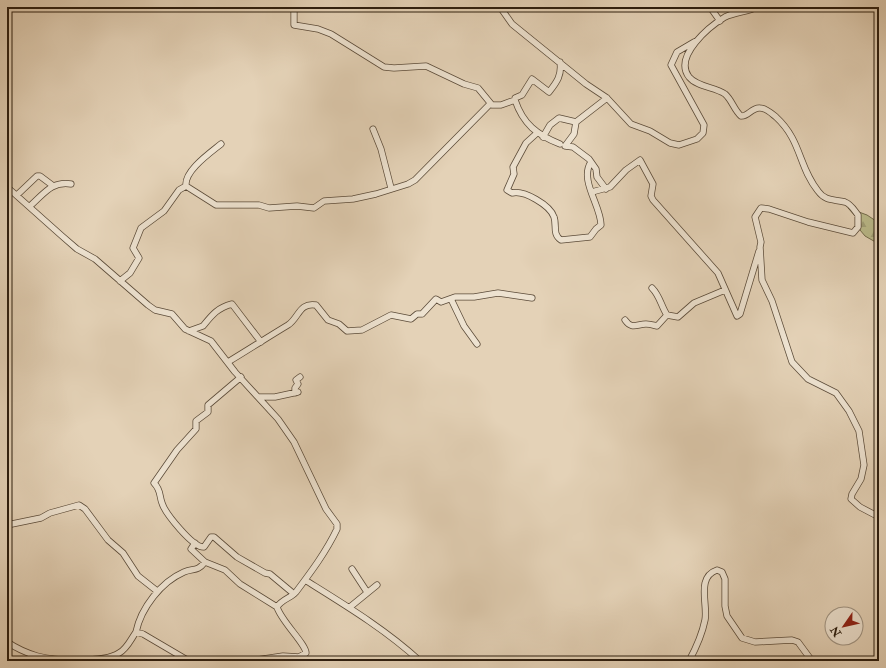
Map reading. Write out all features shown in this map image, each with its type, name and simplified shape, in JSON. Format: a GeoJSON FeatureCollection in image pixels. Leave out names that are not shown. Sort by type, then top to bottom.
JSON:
{"type":"FeatureCollection","features":[{"type":"Feature","properties":{"kind":"street"},"geometry":{"type":"LineString","coordinates":[[294,7],[293,24],[295,26],[318,29],[332,34],[384,67],[400,68],[423,65],[429,67],[464,84],[478,88],[490,104],[501,106],[515,100],[516,97],[522,95],[532,79],[549,92],[559,80],[561,69],[560,62]]}},
{"type":"Feature","properties":{"kind":"street"},"geometry":{"type":"LineString","coordinates":[[500,7],[512,24],[586,84],[607,98],[631,124],[650,130],[670,143],[679,145],[697,139],[703,133],[704,125],[671,65],[677,52],[697,41]]}},
{"type":"Feature","properties":{"kind":"street"},"geometry":{"type":"LineString","coordinates":[[710,7],[720,21]]}},
{"type":"Feature","properties":{"kind":"street"},"geometry":{"type":"LineString","coordinates":[[592,192],[606,189],[613,184],[632,164],[640,160],[653,184],[651,196],[653,200],[712,265],[720,276],[735,314],[739,316],[760,247],[761,242],[755,217],[761,208],[853,233],[858,226],[859,218],[850,205],[826,199],[817,191],[801,160],[792,135],[787,127],[771,112],[761,108],[756,108],[745,116],[741,116],[726,96],[695,81],[689,76],[685,61],[688,52],[697,41],[728,16],[757,7]]}},
{"type":"Feature","properties":{"kind":"street"},"geometry":{"type":"LineString","coordinates":[[606,189],[597,177],[596,169],[589,159],[573,147],[565,146],[574,134],[576,122],[607,98]]}},
{"type":"Feature","properties":{"kind":"street"},"geometry":{"type":"LineString","coordinates":[[515,100],[523,119],[537,133],[560,144]]}},
{"type":"Feature","properties":{"kind":"street"},"geometry":{"type":"LineString","coordinates":[[186,186],[216,205],[259,205],[270,208],[297,206],[314,208],[326,200],[358,198],[403,186],[416,180],[490,104]]}},
{"type":"Feature","properties":{"kind":"street"},"geometry":{"type":"LineString","coordinates":[[543,137],[550,125],[559,118],[576,122]]}},
{"type":"Feature","properties":{"kind":"street"},"geometry":{"type":"LineString","coordinates":[[373,129],[381,149],[391,188]]}},
{"type":"Feature","properties":{"kind":"street"},"geometry":{"type":"LineString","coordinates":[[537,133],[526,143],[513,167],[514,174],[507,188],[508,191],[512,193],[519,192],[543,203],[554,216],[557,236],[564,240],[590,237],[596,229],[601,226],[601,216],[592,200],[592,192],[586,176],[587,169],[591,162]]}},
{"type":"Feature","properties":{"kind":"street"},"geometry":{"type":"LineString","coordinates":[[186,186],[186,180],[194,168],[221,144]]}},
{"type":"Feature","properties":{"kind":"street"},"geometry":{"type":"LineString","coordinates":[[17,195],[37,176],[40,176],[52,185]]}},
{"type":"Feature","properties":{"kind":"street"},"geometry":{"type":"LineString","coordinates":[[30,206],[52,185],[64,183],[71,184]]}},
{"type":"Feature","properties":{"kind":"street"},"geometry":{"type":"LineString","coordinates":[[120,281],[130,273],[139,258],[132,248],[141,228],[164,211],[179,190],[186,186]]}},
{"type":"Feature","properties":{"kind":"street"},"geometry":{"type":"LineString","coordinates":[[7,187],[77,249],[95,259],[155,310],[172,314],[189,331],[211,341],[278,419],[294,442],[326,509],[337,524],[337,529],[319,562],[294,594],[280,602],[277,607]]}},
{"type":"Feature","properties":{"kind":"street"},"geometry":{"type":"LineString","coordinates":[[760,247],[762,280],[772,301],[792,362],[808,379],[836,393],[849,411],[859,431],[864,465],[861,478],[852,494],[851,499],[860,507],[879,517]]}},
{"type":"Feature","properties":{"kind":"street"},"geometry":{"type":"LineString","coordinates":[[652,288],[658,294],[667,316],[678,318],[694,303],[725,290]]}},
{"type":"Feature","properties":{"kind":"street"},"geometry":{"type":"LineString","coordinates":[[228,362],[288,325],[299,311],[308,304],[316,304],[328,320],[339,324],[347,331],[362,330],[391,315],[411,318],[417,314],[422,314],[435,299],[441,302],[451,299],[505,293],[532,298]]}},
{"type":"Feature","properties":{"kind":"street"},"geometry":{"type":"LineString","coordinates":[[451,299],[464,326],[477,344]]}},
{"type":"Feature","properties":{"kind":"street"},"geometry":{"type":"LineString","coordinates":[[189,331],[203,326],[210,316],[220,308],[232,304],[261,342]]}},
{"type":"Feature","properties":{"kind":"street"},"geometry":{"type":"LineString","coordinates":[[625,320],[632,327],[645,324],[657,326],[667,316]]}},
{"type":"Feature","properties":{"kind":"street"},"geometry":{"type":"LineString","coordinates":[[241,377],[208,405],[208,412],[196,421],[196,429],[154,482],[160,489],[161,502],[165,509],[180,529],[195,543],[200,547],[204,547],[211,537],[214,537],[238,558],[269,574],[294,594]]}},
{"type":"Feature","properties":{"kind":"street"},"geometry":{"type":"LineString","coordinates":[[259,397],[275,397],[296,392],[295,388],[298,384],[296,380],[300,377]]}},
{"type":"Feature","properties":{"kind":"street"},"geometry":{"type":"LineString","coordinates":[[7,525],[41,518],[50,513],[79,505],[85,509],[115,548],[122,553],[138,576],[157,590]]}},
{"type":"Feature","properties":{"kind":"street"},"geometry":{"type":"LineString","coordinates":[[195,543],[192,551],[205,562],[225,570],[240,584],[277,607],[288,627],[305,648],[306,653],[299,657],[283,656],[249,661]]}},
{"type":"Feature","properties":{"kind":"street"},"geometry":{"type":"LineString","coordinates":[[7,642],[17,648],[38,656],[61,659],[101,658],[120,653],[127,646],[136,632],[149,602],[157,590],[183,573],[200,569],[205,562]]}},
{"type":"Feature","properties":{"kind":"street"},"geometry":{"type":"LineString","coordinates":[[352,569],[367,592]]}},
{"type":"Feature","properties":{"kind":"street"},"geometry":{"type":"LineString","coordinates":[[689,661],[700,640],[705,622],[705,581],[709,575],[717,570],[722,572],[725,579],[725,606],[727,616],[742,638],[754,642],[792,640],[798,642],[812,661]]}},
{"type":"Feature","properties":{"kind":"street"},"geometry":{"type":"LineString","coordinates":[[305,580],[350,607],[403,646],[420,661]]}},
{"type":"Feature","properties":{"kind":"street"},"geometry":{"type":"LineString","coordinates":[[350,607],[377,585]]}},
{"type":"Feature","properties":{"kind":"street"},"geometry":{"type":"LineString","coordinates":[[136,632],[143,634],[189,661]]}},
{"type":"Feature","properties":{"kind":"green space"},"geometry":{"type":"Polygon","coordinates":[[[848,208],[867,215],[879,223],[879,244],[865,236],[860,230],[858,219],[848,208]]]}}]}
